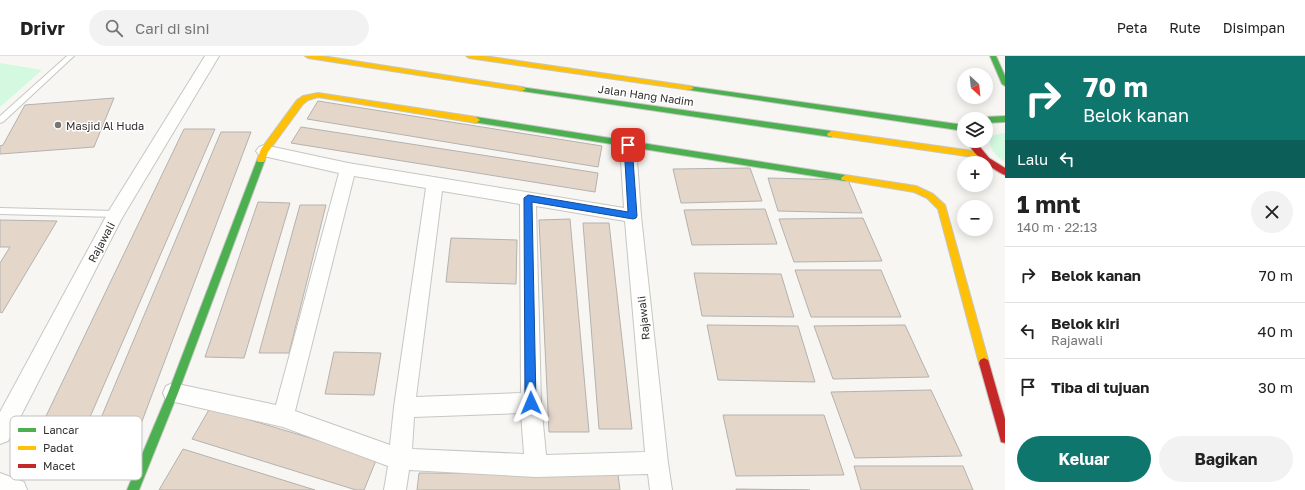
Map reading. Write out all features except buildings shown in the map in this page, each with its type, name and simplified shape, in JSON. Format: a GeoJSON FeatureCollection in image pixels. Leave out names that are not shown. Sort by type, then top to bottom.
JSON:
{"type":"FeatureCollection","features":[{"type":"Feature","properties":{"kind":"street","name":"Rajawali"},"geometry":{"type":"LineString","coordinates":[[0,433],[116,214],[212,56]]}},
{"type":"Feature","properties":{"kind":"street","name":"Jalan Hang Nadim"},"geometry":{"type":"LineString","coordinates":[[308,56],[635,106],[980,155]]}},
{"type":"Feature","properties":{"kind":"street","name":"Jalan Hang Nadim"},"geometry":{"type":"LineString","coordinates":[[469,56],[957,127]]}},
{"type":"Feature","properties":{"kind":"street"},"geometry":{"type":"LineString","coordinates":[[993,56],[1005,84]]}},
{"type":"Feature","properties":{"kind":"street"},"geometry":{"type":"LineString","coordinates":[[142,468],[173,393],[264,151],[300,102],[306,98],[318,95],[628,145],[916,189],[935,200],[942,207],[1005,438]]}},
{"type":"Feature","properties":{"kind":"street"},"geometry":{"type":"LineString","coordinates":[[993,120],[1005,119]]}},
{"type":"Feature","properties":{"kind":"street","name":"Rajawali"},"geometry":{"type":"LineString","coordinates":[[628,145],[633,216],[657,463],[661,490]]}},
{"type":"Feature","properties":{"kind":"street"},"geometry":{"type":"LineString","coordinates":[[976,148],[980,155],[988,162],[1005,172]]}},
{"type":"Feature","properties":{"kind":"street"},"geometry":{"type":"LineString","coordinates":[[264,151],[348,169],[633,216]]}},
{"type":"Feature","properties":{"kind":"street"},"geometry":{"type":"LineString","coordinates":[[283,417],[348,169]]}},
{"type":"Feature","properties":{"kind":"street"},"geometry":{"type":"LineString","coordinates":[[395,490],[400,459],[404,407],[435,184]]}},
{"type":"Feature","properties":{"kind":"street"},"geometry":{"type":"LineString","coordinates":[[528,198],[531,403],[536,466]]}},
{"type":"Feature","properties":{"kind":"street"},"geometry":{"type":"LineString","coordinates":[[173,393],[283,417],[400,459],[536,466],[657,463]]}},
{"type":"Feature","properties":{"kind":"street"},"geometry":{"type":"LineString","coordinates":[[404,407],[531,403]]}},
{"type":"Feature","properties":{"kind":"street"},"geometry":{"type":"LineString","coordinates":[[133,490],[137,480]]}},
{"type":"Feature","properties":{"kind":"street"},"geometry":{"type":"LineString","coordinates":[[0,484],[16,490]]}},
{"type":"Feature","properties":{"kind":"lane"},"geometry":{"type":"LineString","coordinates":[[0,120],[71,56]]}},
{"type":"Feature","properties":{"kind":"lane"},"geometry":{"type":"LineString","coordinates":[[0,211],[116,214]]}},
{"type":"Feature","properties":{"kind":"green space"},"geometry":{"type":"Polygon","coordinates":[[[0,63],[42,70],[0,107],[0,63]]]}},
{"type":"Feature","properties":{"kind":"green space"},"geometry":{"type":"Polygon","coordinates":[[[1005,133],[1005,162],[995,154],[991,148],[993,148],[993,136],[997,134],[1005,133]]]}},
{"type":"Feature","properties":{"kind":"traffic: fast"},"geometry":{"type":"LineString","coordinates":[[993,56],[1005,84]]}},
{"type":"Feature","properties":{"kind":"traffic: fast"},"geometry":{"type":"LineString","coordinates":[[690,88],[957,127]]}},
{"type":"Feature","properties":{"kind":"traffic: fast"},"geometry":{"type":"LineString","coordinates":[[522,89],[831,134]]}},
{"type":"Feature","properties":{"kind":"traffic: fast"},"geometry":{"type":"LineString","coordinates":[[993,120],[1005,119]]}},
{"type":"Feature","properties":{"kind":"traffic: fast"},"geometry":{"type":"LineString","coordinates":[[476,120],[845,178]]}},
{"type":"Feature","properties":{"kind":"traffic: fast"},"geometry":{"type":"LineString","coordinates":[[142,468],[173,393],[261,160]]}},
{"type":"Feature","properties":{"kind":"traffic: fast"},"geometry":{"type":"LineString","coordinates":[[133,490],[137,480]]}},
{"type":"Feature","properties":{"kind":"traffic: slow"},"geometry":{"type":"LineString","coordinates":[[308,56],[522,89]]}},
{"type":"Feature","properties":{"kind":"traffic: slow"},"geometry":{"type":"LineString","coordinates":[[469,56],[690,88]]}},
{"type":"Feature","properties":{"kind":"traffic: slow"},"geometry":{"type":"LineString","coordinates":[[261,160],[264,151],[300,102],[306,98],[318,95],[476,120]]}},
{"type":"Feature","properties":{"kind":"traffic: slow"},"geometry":{"type":"LineString","coordinates":[[831,134],[980,155]]}},
{"type":"Feature","properties":{"kind":"traffic: slow"},"geometry":{"type":"LineString","coordinates":[[845,178],[916,189],[930,196],[942,207],[984,363]]}},
{"type":"Feature","properties":{"kind":"traffic: jam"},"geometry":{"type":"LineString","coordinates":[[976,148],[986,160],[1005,172]]}},
{"type":"Feature","properties":{"kind":"traffic: jam"},"geometry":{"type":"LineString","coordinates":[[984,363],[1005,438]]}},
{"type":"Feature","properties":{"kind":"place","name":"Masjid Al Huda"},"geometry":{"type":"Point","coordinates":[58,125]}},
{"type":"Feature","properties":{"kind":"route"},"geometry":{"type":"LineString","coordinates":[[531,403],[528,198],[633,216],[628,145]]}}]}
